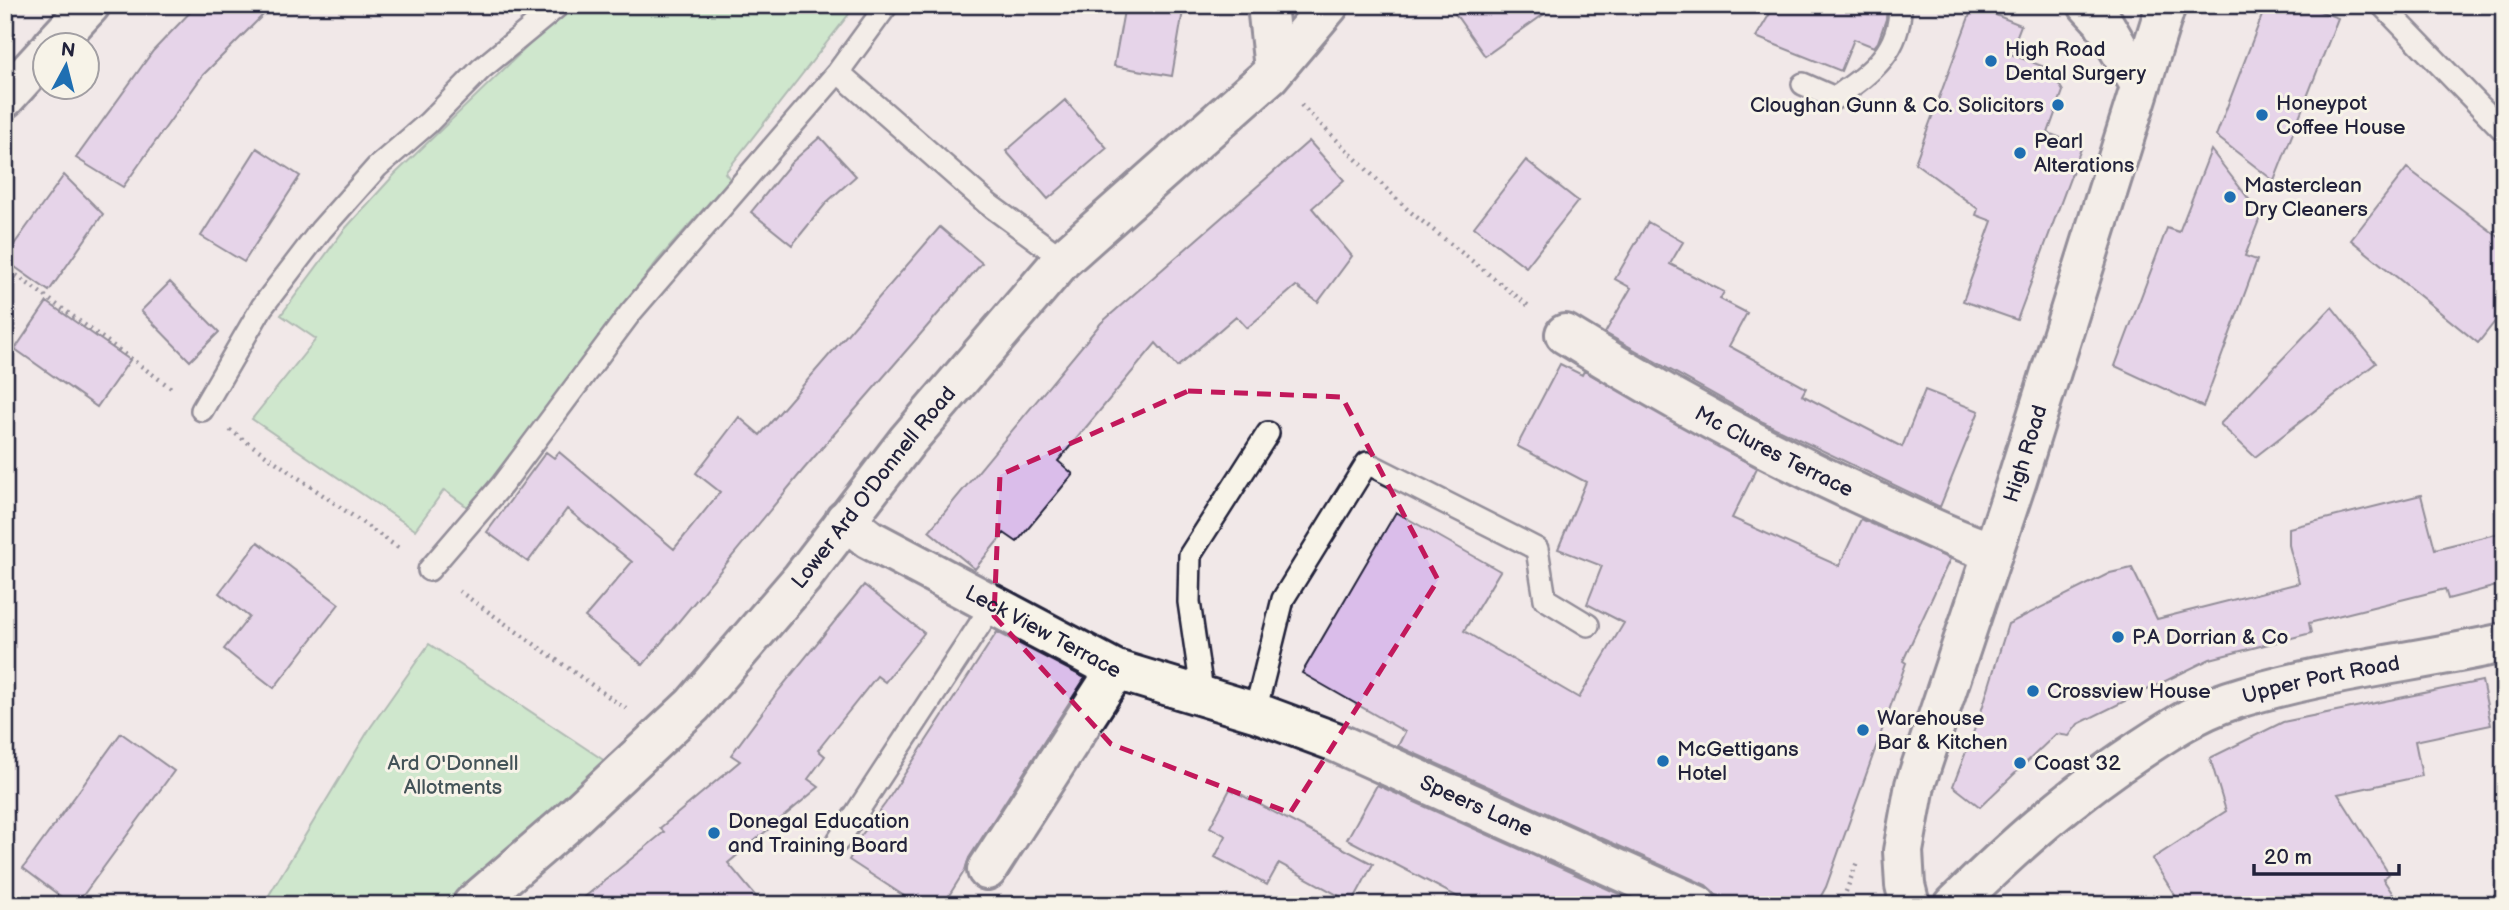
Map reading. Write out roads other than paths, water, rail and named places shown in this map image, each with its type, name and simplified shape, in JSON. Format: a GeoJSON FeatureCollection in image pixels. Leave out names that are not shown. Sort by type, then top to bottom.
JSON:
{"type":"FeatureCollection","features":[{"type":"Feature","properties":{"kind":"street"},"geometry":{"type":"LineString","coordinates":[[65,32],[90,5]]}},
{"type":"Feature","properties":{"kind":"street"},"geometry":{"type":"LineString","coordinates":[[1267,5],[1272,72]]}},
{"type":"Feature","properties":{"kind":"street","name":"Lower Ard O'Donnell Road"},"geometry":{"type":"LineString","coordinates":[[472,905],[662,737],[802,578],[900,451],[1063,259],[1272,72],[1329,5]]}},
{"type":"Feature","properties":{"kind":"street"},"geometry":{"type":"LineString","coordinates":[[2088,5],[2102,20],[2140,85]]}},
{"type":"Feature","properties":{"kind":"street","name":"High Road"},"geometry":{"type":"LineString","coordinates":[[1910,905],[1905,885],[1903,851],[1912,796],[1993,552],[2166,5]]}},
{"type":"Feature","properties":{"kind":"street"},"geometry":{"type":"LineString","coordinates":[[5,98],[32,68]]}},
{"type":"Feature","properties":{"kind":"street","name":"Mc Clures Terrace"},"geometry":{"type":"LineString","coordinates":[[1565,334],[1620,369],[1810,472],[1964,542],[1993,552]]}},
{"type":"Feature","properties":{"kind":"street","name":"Leck View Terrace"},"geometry":{"type":"LineString","coordinates":[[845,520],[869,539],[1116,670],[1255,712]]}},
{"type":"Feature","properties":{"kind":"street","name":"Upper Port Road"},"geometry":{"type":"LineString","coordinates":[[1954,905],[2007,853],[2095,779],[2171,729],[2227,701],[2329,674],[2504,643]]}},
{"type":"Feature","properties":{"kind":"street"},"geometry":{"type":"LineString","coordinates":[[987,870],[1116,670]]}},
{"type":"Feature","properties":{"kind":"street","name":"Speers Lane"},"geometry":{"type":"LineString","coordinates":[[1255,712],[1333,741],[1653,895],[1697,905]]}},
{"type":"Feature","properties":{"kind":"lane"},"geometry":{"type":"LineString","coordinates":[[202,411],[262,307],[321,230],[377,167],[428,123],[481,69],[559,5]]}},
{"type":"Feature","properties":{"kind":"lane"},"geometry":{"type":"LineString","coordinates":[[429,570],[502,485],[631,312],[838,72],[887,5]]}},
{"type":"Feature","properties":{"kind":"lane"},"geometry":{"type":"LineString","coordinates":[[1803,84],[1835,98],[1877,68],[1900,27],[1900,5]]}},
{"type":"Feature","properties":{"kind":"lane"},"geometry":{"type":"LineString","coordinates":[[2382,5],[2504,131]]}},
{"type":"Feature","properties":{"kind":"lane"},"geometry":{"type":"LineString","coordinates":[[838,72],[988,204],[1063,259]]}},
{"type":"Feature","properties":{"kind":"lane"},"geometry":{"type":"LineString","coordinates":[[1203,698],[1189,602],[1190,555],[1268,433]]}},
{"type":"Feature","properties":{"kind":"lane"},"geometry":{"type":"LineString","coordinates":[[1255,712],[1283,599],[1367,463],[1537,549],[1545,599],[1588,625]]}},
{"type":"Feature","properties":{"kind":"lane"},"geometry":{"type":"LineString","coordinates":[[838,841],[994,603]]}},
{"type":"Feature","properties":{"kind":"place","name":"High Road Dental Surgery"},"geometry":{"type":"Point","coordinates":[1991,61]}},
{"type":"Feature","properties":{"kind":"place","name":"Cloughan Gunn & Co. Solicitors"},"geometry":{"type":"Point","coordinates":[2058,105]}},
{"type":"Feature","properties":{"kind":"place","name":"Honeypot Coffee House"},"geometry":{"type":"Point","coordinates":[2262,115]}},
{"type":"Feature","properties":{"kind":"place","name":"Pearl Alterations"},"geometry":{"type":"Point","coordinates":[2020,153]}},
{"type":"Feature","properties":{"kind":"place","name":"Masterclean Dry Cleaners"},"geometry":{"type":"Point","coordinates":[2230,197]}},
{"type":"Feature","properties":{"kind":"place","name":"P.A Dorrian & Co"},"geometry":{"type":"Point","coordinates":[2118,637]}},
{"type":"Feature","properties":{"kind":"place","name":"Crossview House"},"geometry":{"type":"Point","coordinates":[2033,691]}},
{"type":"Feature","properties":{"kind":"place","name":"Warehouse Bar & Kitchen"},"geometry":{"type":"Point","coordinates":[1863,730]}},
{"type":"Feature","properties":{"kind":"place","name":"McGettigans Hotel"},"geometry":{"type":"Point","coordinates":[1663,761]}},
{"type":"Feature","properties":{"kind":"place","name":"Coast 32"},"geometry":{"type":"Point","coordinates":[2020,763]}},
{"type":"Feature","properties":{"kind":"place","name":"Donegal Education and Training Board"},"geometry":{"type":"Point","coordinates":[714,833]}},
{"type":"Feature","properties":{"kind":"park label","name":"Ard O'Donnell Allotments"},"geometry":{"type":"Point","coordinates":[453,775]}}]}
